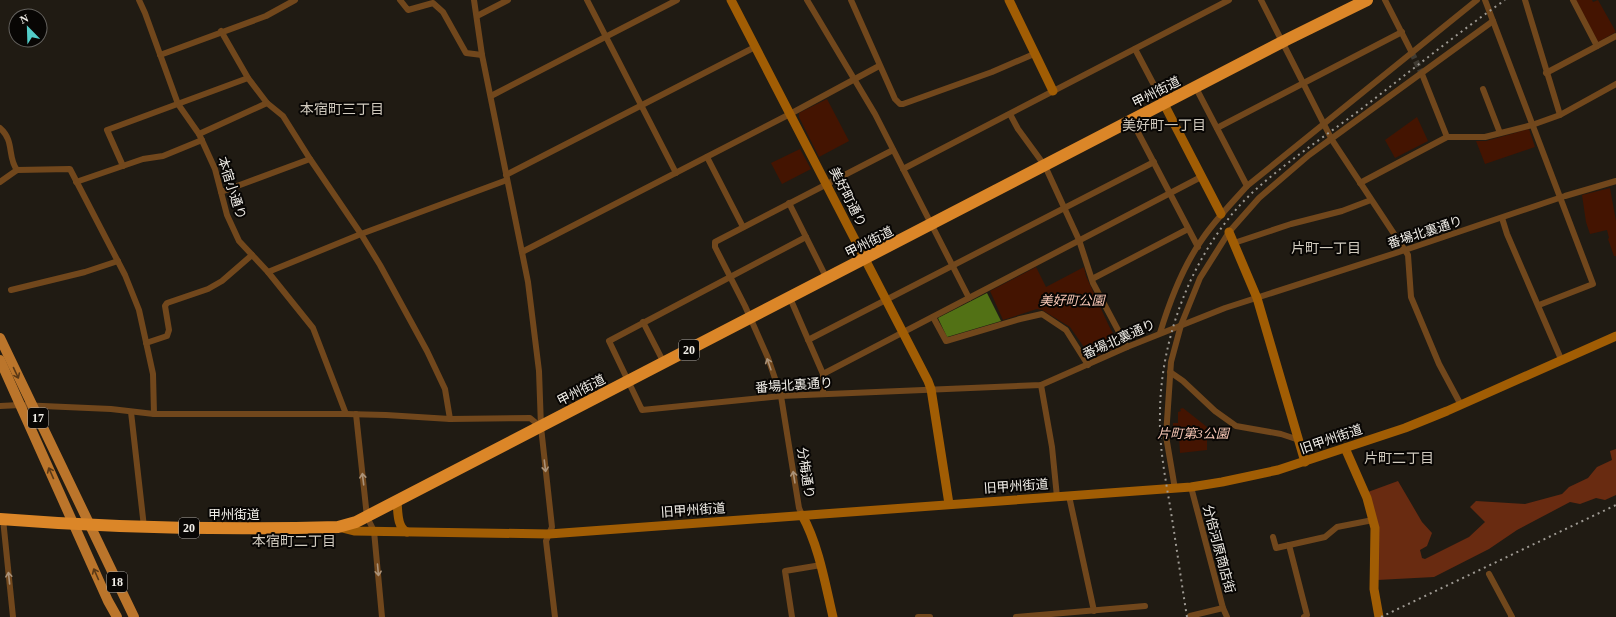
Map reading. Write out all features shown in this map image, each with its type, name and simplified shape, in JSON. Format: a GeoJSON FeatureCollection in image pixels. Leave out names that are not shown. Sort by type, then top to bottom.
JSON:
{"type":"FeatureCollection","features":[{"type":"Feature","properties":{"kind":"highway","name":"甲州街道"},"geometry":{"type":"LineString","coordinates":[[368,517],[1367,0]]}},
{"type":"Feature","properties":{"kind":"highway","name":"20"},"geometry":{"type":"LineString","coordinates":[[332,527],[356,522],[368,517]]}},
{"type":"Feature","properties":{"kind":"highway","name":"20"},"geometry":{"type":"LineString","coordinates":[[1,519],[90,524]]}},
{"type":"Feature","properties":{"kind":"highway","name":"甲州街道"},"geometry":{"type":"LineString","coordinates":[[90,524],[144,527],[332,527]]}},
{"type":"Feature","properties":{"kind":"main road","name":"美好町通り"},"geometry":{"type":"LineString","coordinates":[[731,0],[928,381],[931,389],[949,504]]}},
{"type":"Feature","properties":{"kind":"main road"},"geometry":{"type":"LineString","coordinates":[[1009,0],[1053,92]]}},
{"type":"Feature","properties":{"kind":"main road"},"geometry":{"type":"LineString","coordinates":[[1164,104],[1221,214]]}},
{"type":"Feature","properties":{"kind":"main road"},"geometry":{"type":"LineString","coordinates":[[1229,232],[1257,298],[1306,462]]}},
{"type":"Feature","properties":{"kind":"main road","name":"旧甲州街道"},"geometry":{"type":"LineString","coordinates":[[332,527],[354,531],[549,534],[1191,487],[1278,470],[1405,428],[1461,405],[1561,359],[1616,336]]}},
{"type":"Feature","properties":{"kind":"main road","name":"17"},"geometry":{"type":"LineString","coordinates":[[0,338],[90,524]]}},
{"type":"Feature","properties":{"kind":"main road","name":"17"},"geometry":{"type":"LineString","coordinates":[[0,360],[73,524]]}},
{"type":"Feature","properties":{"kind":"main road"},"geometry":{"type":"LineString","coordinates":[[1345,448],[1367,498],[1376,534],[1374,589],[1379,617]]}},
{"type":"Feature","properties":{"kind":"main road"},"geometry":{"type":"LineString","coordinates":[[397,502],[400,524],[404,531],[407,532]]}},
{"type":"Feature","properties":{"kind":"main road","name":"分梅通り"},"geometry":{"type":"LineString","coordinates":[[802,515],[807,523],[821,564],[833,617]]}},
{"type":"Feature","properties":{"kind":"main road","name":"18"},"geometry":{"type":"LineString","coordinates":[[73,524],[108,601],[118,617]]}},
{"type":"Feature","properties":{"kind":"main road","name":"18"},"geometry":{"type":"LineString","coordinates":[[90,524],[134,617]]}},
{"type":"Feature","properties":{"kind":"street","name":"本宿小通り"},"geometry":{"type":"LineString","coordinates":[[139,0],[178,104],[199,134],[215,169],[227,215],[239,240],[268,272],[313,328],[346,414]]}},
{"type":"Feature","properties":{"kind":"street"},"geometry":{"type":"LineString","coordinates":[[160,55],[221,31],[266,16],[296,0]]}},
{"type":"Feature","properties":{"kind":"street"},"geometry":{"type":"LineString","coordinates":[[400,0],[408,10],[433,3],[442,12],[466,53],[482,55]]}},
{"type":"Feature","properties":{"kind":"street"},"geometry":{"type":"LineString","coordinates":[[474,0],[482,55],[522,252],[539,371],[541,427],[552,527],[546,540],[555,617]]}},
{"type":"Feature","properties":{"kind":"street"},"geometry":{"type":"LineString","coordinates":[[477,16],[508,0]]}},
{"type":"Feature","properties":{"kind":"street"},"geometry":{"type":"LineString","coordinates":[[587,0],[676,173]]}},
{"type":"Feature","properties":{"kind":"street"},"geometry":{"type":"LineString","coordinates":[[491,96],[676,0]]}},
{"type":"Feature","properties":{"kind":"street"},"geometry":{"type":"LineString","coordinates":[[807,0],[875,114],[969,298]]}},
{"type":"Feature","properties":{"kind":"street"},"geometry":{"type":"LineString","coordinates":[[850,0],[879,66],[895,99],[900,104],[904,104],[992,72],[1034,54]]}},
{"type":"Feature","properties":{"kind":"street"},"geometry":{"type":"LineString","coordinates":[[903,169],[1229,0]]}},
{"type":"Feature","properties":{"kind":"street"},"geometry":{"type":"LineString","coordinates":[[1261,0],[1332,140],[1408,255],[1411,297],[1438,364],[1461,405]]}},
{"type":"Feature","properties":{"kind":"street"},"geometry":{"type":"LineString","coordinates":[[1385,0],[1412,53]]}},
{"type":"Feature","properties":{"kind":"street"},"geometry":{"type":"LineString","coordinates":[[1160,333],[1167,310],[1181,278],[1198,246],[1221,214],[1247,186],[1478,0]]}},
{"type":"Feature","properties":{"kind":"street"},"geometry":{"type":"LineString","coordinates":[[1485,0],[1592,284],[1539,305]]}},
{"type":"Feature","properties":{"kind":"street"},"geometry":{"type":"LineString","coordinates":[[1524,0],[1560,115]]}},
{"type":"Feature","properties":{"kind":"street"},"geometry":{"type":"LineString","coordinates":[[1573,0],[1597,46]]}},
{"type":"Feature","properties":{"kind":"street"},"geometry":{"type":"LineString","coordinates":[[1176,489],[1166,436],[1170,372],[1181,325],[1200,278],[1229,232],[1243,214],[1309,155],[1332,140],[1493,21]]}},
{"type":"Feature","properties":{"kind":"street"},"geometry":{"type":"LineString","coordinates":[[221,31],[248,78],[267,103],[283,116],[380,265],[427,351],[445,389],[450,419]]}},
{"type":"Feature","properties":{"kind":"street"},"geometry":{"type":"LineString","coordinates":[[1217,128],[1402,32]]}},
{"type":"Feature","properties":{"kind":"street"},"geometry":{"type":"LineString","coordinates":[[1546,73],[1616,36]]}},
{"type":"Feature","properties":{"kind":"street"},"geometry":{"type":"LineString","coordinates":[[268,272],[361,234],[507,178],[641,105],[756,47]]}},
{"type":"Feature","properties":{"kind":"street"},"geometry":{"type":"LineString","coordinates":[[1135,49],[1164,104]]}},
{"type":"Feature","properties":{"kind":"street"},"geometry":{"type":"LineString","coordinates":[[522,252],[707,158],[879,66]]}},
{"type":"Feature","properties":{"kind":"street"},"geometry":{"type":"LineString","coordinates":[[1422,74],[1447,137]]}},
{"type":"Feature","properties":{"kind":"street"},"geometry":{"type":"LineString","coordinates":[[123,166],[107,130],[248,78]]}},
{"type":"Feature","properties":{"kind":"street"},"geometry":{"type":"LineString","coordinates":[[1360,183],[1447,137],[1485,137],[1532,125],[1560,115],[1616,84]]}},
{"type":"Feature","properties":{"kind":"street"},"geometry":{"type":"LineString","coordinates":[[1196,88],[1247,186]]}},
{"type":"Feature","properties":{"kind":"street"},"geometry":{"type":"LineString","coordinates":[[1483,89],[1500,134]]}},
{"type":"Feature","properties":{"kind":"street"},"geometry":{"type":"LineString","coordinates":[[199,134],[267,103]]}},
{"type":"Feature","properties":{"kind":"street"},"geometry":{"type":"LineString","coordinates":[[1010,114],[1018,129],[1045,166],[1079,240],[1092,279],[1127,347]]}},
{"type":"Feature","properties":{"kind":"street"},"geometry":{"type":"LineString","coordinates":[[1132,121],[1198,246]]}},
{"type":"Feature","properties":{"kind":"street"},"geometry":{"type":"LineString","coordinates":[[0,128],[8,137],[14,164],[18,170]]}},
{"type":"Feature","properties":{"kind":"street"},"geometry":{"type":"LineString","coordinates":[[76,182],[143,159],[163,156],[202,140]]}},
{"type":"Feature","properties":{"kind":"street"},"geometry":{"type":"LineString","coordinates":[[707,158],[743,227],[893,150]]}},
{"type":"Feature","properties":{"kind":"street"},"geometry":{"type":"LineString","coordinates":[[221,192],[310,159]]}},
{"type":"Feature","properties":{"kind":"street"},"geometry":{"type":"LineString","coordinates":[[808,340],[1154,162]]}},
{"type":"Feature","properties":{"kind":"street"},"geometry":{"type":"LineString","coordinates":[[0,182],[18,170],[70,169],[125,275],[139,310],[153,374],[154,414]]}},
{"type":"Feature","properties":{"kind":"street"},"geometry":{"type":"LineString","coordinates":[[823,374],[1201,177]]}},
{"type":"Feature","properties":{"kind":"street","name":"番場北裏通り"},"geometry":{"type":"LineString","coordinates":[[628,382],[642,410],[781,396],[1041,385],[1160,333],[1257,298],[1559,198],[1616,182]]}},
{"type":"Feature","properties":{"kind":"street"},"geometry":{"type":"LineString","coordinates":[[1234,243],[1291,224],[1342,211],[1371,200]]}},
{"type":"Feature","properties":{"kind":"street"},"geometry":{"type":"LineString","coordinates":[[789,203],[827,279]]}},
{"type":"Feature","properties":{"kind":"street"},"geometry":{"type":"LineString","coordinates":[[1502,218],[1507,234],[1539,305],[1561,359]]}},
{"type":"Feature","properties":{"kind":"street","name":"分梅通り"},"geometry":{"type":"LineString","coordinates":[[743,227],[715,242],[715,247],[731,276],[757,332],[781,396],[799,508],[802,515]]}},
{"type":"Feature","properties":{"kind":"street"},"geometry":{"type":"LineString","coordinates":[[1092,279],[1188,229]]}},
{"type":"Feature","properties":{"kind":"street"},"geometry":{"type":"LineString","coordinates":[[628,382],[609,340],[806,237]]}},
{"type":"Feature","properties":{"kind":"street"},"geometry":{"type":"LineString","coordinates":[[146,343],[167,336],[169,330],[165,306],[168,303],[208,289],[222,280],[252,255]]}},
{"type":"Feature","properties":{"kind":"street"},"geometry":{"type":"LineString","coordinates":[[11,290],[84,272],[118,261]]}},
{"type":"Feature","properties":{"kind":"street"},"geometry":{"type":"LineString","coordinates":[[790,298],[823,374],[823,394]]}},
{"type":"Feature","properties":{"kind":"street"},"geometry":{"type":"LineString","coordinates":[[933,317],[946,341],[1042,314],[1066,330],[1088,365]]}},
{"type":"Feature","properties":{"kind":"street"},"geometry":{"type":"LineString","coordinates":[[643,322],[664,363]]}},
{"type":"Feature","properties":{"kind":"street"},"geometry":{"type":"LineString","coordinates":[[1170,372],[1183,381],[1215,410],[1236,426],[1281,434],[1299,440]]}},
{"type":"Feature","properties":{"kind":"street"},"geometry":{"type":"LineString","coordinates":[[1041,385],[1052,447],[1057,497]]}},
{"type":"Feature","properties":{"kind":"street"},"geometry":{"type":"LineString","coordinates":[[0,406],[20,405],[111,409],[154,414],[356,414],[450,419],[530,418],[541,427]]}},
{"type":"Feature","properties":{"kind":"street"},"geometry":{"type":"LineString","coordinates":[[131,412],[144,527]]}},
{"type":"Feature","properties":{"kind":"street"},"geometry":{"type":"LineString","coordinates":[[356,414],[368,517],[374,531],[382,617]]}},
{"type":"Feature","properties":{"kind":"street","name":"分倍河原商店街"},"geometry":{"type":"LineString","coordinates":[[1191,487],[1226,617]]}},
{"type":"Feature","properties":{"kind":"street"},"geometry":{"type":"LineString","coordinates":[[1069,496],[1094,610]]}},
{"type":"Feature","properties":{"kind":"street"},"geometry":{"type":"LineString","coordinates":[[1,519],[13,617]]}},
{"type":"Feature","properties":{"kind":"street"},"geometry":{"type":"LineString","coordinates":[[1273,538],[1276,548],[1325,537],[1338,527],[1373,520]]}},
{"type":"Feature","properties":{"kind":"street"},"geometry":{"type":"LineString","coordinates":[[1288,545],[1307,615],[1304,617]]}},
{"type":"Feature","properties":{"kind":"street"},"geometry":{"type":"LineString","coordinates":[[792,617],[785,571],[821,564]]}},
{"type":"Feature","properties":{"kind":"street"},"geometry":{"type":"LineString","coordinates":[[1489,574],[1511,617]]}},
{"type":"Feature","properties":{"kind":"street"},"geometry":{"type":"LineString","coordinates":[[1016,617],[1144,606]]}},
{"type":"Feature","properties":{"kind":"street"},"geometry":{"type":"LineString","coordinates":[[1190,616],[1223,608]]}},
{"type":"Feature","properties":{"kind":"street"},"geometry":{"type":"LineString","coordinates":[[918,617],[930,617]]}},
{"type":"Feature","properties":{"kind":"green space"},"geometry":{"type":"Polygon","coordinates":[[[1576,0],[1592,0],[1593,2],[1598,0],[1616,32],[1598,42],[1576,0]]]}},
{"type":"Feature","properties":{"kind":"green space"},"geometry":{"type":"Polygon","coordinates":[[[827,99],[849,141],[819,157],[799,117],[799,113],[827,99]]]}},
{"type":"Feature","properties":{"kind":"green space"},"geometry":{"type":"Polygon","coordinates":[[[1417,117],[1428,141],[1395,158],[1385,140],[1417,117]]]}},
{"type":"Feature","properties":{"kind":"green space"},"geometry":{"type":"Polygon","coordinates":[[[1529,129],[1535,147],[1485,164],[1476,141],[1486,141],[1529,129]]]}},
{"type":"Feature","properties":{"kind":"green space"},"geometry":{"type":"Polygon","coordinates":[[[800,149],[811,169],[782,184],[771,163],[800,149]]]}},
{"type":"Feature","properties":{"kind":"green space"},"geometry":{"type":"Polygon","coordinates":[[[1610,188],[1616,221],[1616,256],[1614,256],[1608,239],[1607,230],[1590,234],[1586,222],[1582,195],[1610,188]]]}},
{"type":"Feature","properties":{"kind":"green space","name":"美好町公園"},"geometry":{"type":"Polygon","coordinates":[[[1036,267],[1046,287],[1084,267],[1086,276],[1120,346],[1089,359],[1086,350],[1070,327],[1042,310],[1037,309],[1003,320],[990,291],[1036,267]]]}},
{"type":"Feature","properties":{"kind":"green space","name":"片町第3公園"},"geometry":{"type":"Polygon","coordinates":[[[1183,408],[1207,427],[1207,450],[1180,453],[1179,436],[1173,436],[1173,423],[1178,423],[1178,412],[1183,408]]]}},
{"type":"Feature","properties":{"kind":"shaded area"},"geometry":{"type":"Polygon","coordinates":[[[987,293],[1001,321],[947,337],[938,318],[987,293]]]}},
{"type":"Feature","properties":{"kind":"shaded area"},"geometry":{"type":"Polygon","coordinates":[[[1616,449],[1616,495],[1605,500],[1596,498],[1580,504],[1570,502],[1517,530],[1489,549],[1434,577],[1377,580],[1368,492],[1398,481],[1422,522],[1432,533],[1427,546],[1420,550],[1422,558],[1425,559],[1469,537],[1485,522],[1470,507],[1476,501],[1525,504],[1562,494],[1569,487],[1588,478],[1597,467],[1612,460],[1610,451],[1616,449]]]}},
{"type":"Feature","properties":{"kind":"tunnel"},"geometry":{"type":"LineString","coordinates":[[1412,53],[1422,74]]}},
{"type":"Feature","properties":{"kind":"railway"},"geometry":{"type":"LineString","coordinates":[[1187,617],[1163,461],[1160,438],[1160,414],[1166,354],[1174,324],[1198,265],[1214,238],[1232,214],[1253,192],[1292,160],[1505,0]]}},
{"type":"Feature","properties":{"kind":"railway"},"geometry":{"type":"LineString","coordinates":[[1381,617],[1616,505]]}},
{"type":"Feature","properties":{"kind":"district","name":"本宿町三丁目"},"geometry":{"type":"Point","coordinates":[342,109]}},
{"type":"Feature","properties":{"kind":"district","name":"美好町一丁目"},"geometry":{"type":"Point","coordinates":[1164,125]}},
{"type":"Feature","properties":{"kind":"district","name":"片町一丁目"},"geometry":{"type":"Point","coordinates":[1326,248]}},
{"type":"Feature","properties":{"kind":"district","name":"片町二丁目"},"geometry":{"type":"Point","coordinates":[1399,458]}},
{"type":"Feature","properties":{"kind":"district","name":"本宿町二丁目"},"geometry":{"type":"Point","coordinates":[294,541]}}]}
